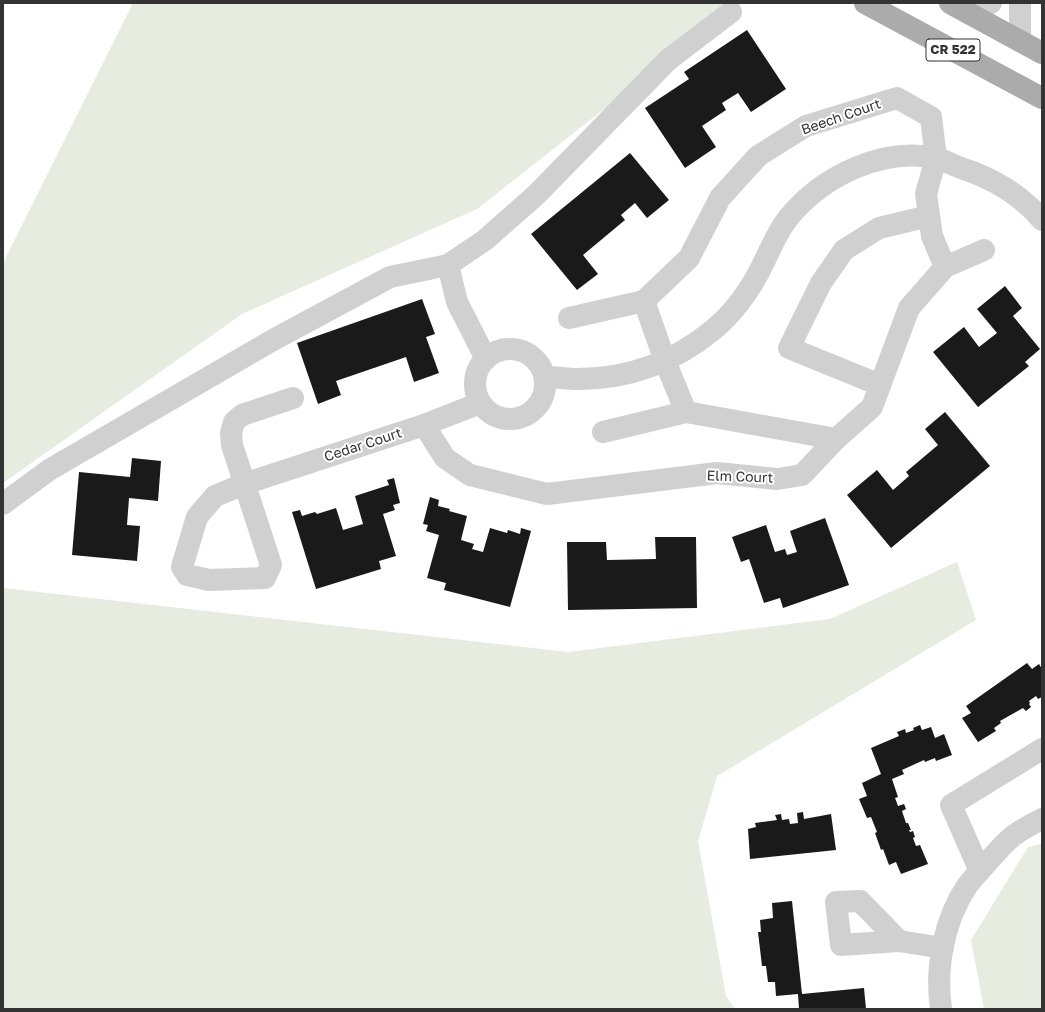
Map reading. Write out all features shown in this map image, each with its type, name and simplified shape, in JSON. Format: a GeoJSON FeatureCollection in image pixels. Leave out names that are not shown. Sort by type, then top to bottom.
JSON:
{"type":"FeatureCollection","features":[{"type":"Feature","properties":{"kind":"main road","name":"CR 522"},"geometry":{"type":"LineString","coordinates":[[865,3],[1042,98]]}},
{"type":"Feature","properties":{"kind":"main road","name":"CR 522"},"geometry":{"type":"LineString","coordinates":[[959,8],[1042,53]]}},
{"type":"Feature","properties":{"kind":"street"},"geometry":{"type":"LineString","coordinates":[[959,8],[991,3]]}},
{"type":"Feature","properties":{"kind":"street"},"geometry":{"type":"LineString","coordinates":[[1020,3],[1020,41]]}},
{"type":"Feature","properties":{"kind":"street"},"geometry":{"type":"LineString","coordinates":[[3,504],[49,470],[273,340],[390,277],[448,265],[485,240],[536,195],[668,60],[731,12]]}},
{"type":"Feature","properties":{"kind":"street","name":"Beech Court"},"geometry":{"type":"LineString","coordinates":[[644,301],[690,258],[720,198],[758,156],[806,126],[897,98],[931,117],[936,158]]}},
{"type":"Feature","properties":{"kind":"street"},"geometry":{"type":"LineString","coordinates":[[545,376],[577,379],[598,378],[633,372],[665,361],[697,342],[714,329],[729,314],[755,280],[773,241],[788,218],[803,202],[824,184],[854,168],[881,160],[903,157],[936,158],[978,174],[1003,186],[1030,207],[1042,220]]}},
{"type":"Feature","properties":{"kind":"street"},"geometry":{"type":"LineString","coordinates":[[936,158],[926,194],[932,236],[945,267]]}},
{"type":"Feature","properties":{"kind":"street"},"geometry":{"type":"LineString","coordinates":[[880,385],[789,348],[821,283],[844,250],[879,228],[929,216]]}},
{"type":"Feature","properties":{"kind":"street","name":"Elm Court"},"geometry":{"type":"LineString","coordinates":[[424,425],[445,458],[470,475],[547,494],[717,473],[778,479],[802,475],[836,439],[872,407],[909,308],[945,267],[984,250]]}},
{"type":"Feature","properties":{"kind":"street"},"geometry":{"type":"LineString","coordinates":[[448,265],[457,302],[486,358]]}},
{"type":"Feature","properties":{"kind":"street"},"geometry":{"type":"LineString","coordinates":[[569,318],[644,301],[665,361],[686,412]]}},
{"type":"Feature","properties":{"kind":"street"},"geometry":{"type":"LineString","coordinates":[[510,349],[520,350],[534,358],[545,376],[545,391],[541,402],[534,410],[522,418],[511,420],[500,418],[487,411],[480,403],[477,396],[475,385],[478,371],[486,358],[499,351],[510,349]]}},
{"type":"Feature","properties":{"kind":"street"},"geometry":{"type":"LineString","coordinates":[[244,484],[232,445],[231,433],[234,422],[242,415],[293,398]]}},
{"type":"Feature","properties":{"kind":"street","name":"Cedar Court"},"geometry":{"type":"LineString","coordinates":[[244,484],[271,565],[265,578],[209,580],[187,575],[182,567],[197,517],[215,496],[244,484],[424,425],[480,403]]}},
{"type":"Feature","properties":{"kind":"street"},"geometry":{"type":"LineString","coordinates":[[603,432],[686,412],[836,439]]}},
{"type":"Feature","properties":{"kind":"street"},"geometry":{"type":"LineString","coordinates":[[980,871],[952,806],[1042,748]]}},
{"type":"Feature","properties":{"kind":"street"},"geometry":{"type":"LineString","coordinates":[[940,1009],[938,990],[939,968],[950,918],[958,902],[968,886],[996,852],[1013,836],[1042,819]]}},
{"type":"Feature","properties":{"kind":"street"},"geometry":{"type":"LineString","coordinates":[[899,941],[944,948]]}},
{"type":"Feature","properties":{"kind":"shaded area"},"geometry":{"type":"Polygon","coordinates":[[[133,3],[739,3],[477,209],[242,314],[3,483],[3,263],[133,3]]]}},
{"type":"Feature","properties":{"kind":"shaded area"},"geometry":{"type":"Polygon","coordinates":[[[957,562],[976,620],[717,776],[698,841],[726,996],[735,1009],[3,1009],[3,588],[568,652],[830,619],[957,562]]]}},
{"type":"Feature","properties":{"kind":"shaded area"},"geometry":{"type":"Polygon","coordinates":[[[1042,844],[1042,1009],[984,1009],[971,940],[1028,847],[1042,844]]]}},
{"type":"Feature","properties":{"kind":"building"},"geometry":{"type":"Polygon","coordinates":[[[747,30],[786,89],[751,112],[738,93],[722,103],[726,110],[702,126],[716,147],[685,168],[645,108],[689,79],[684,72],[747,30]]]}},
{"type":"Feature","properties":{"kind":"building"},"geometry":{"type":"Polygon","coordinates":[[[630,153],[669,200],[647,218],[635,203],[621,215],[625,220],[583,255],[598,274],[577,290],[531,234],[630,153]]]}},
{"type":"Feature","properties":{"kind":"building"},"geometry":{"type":"Polygon","coordinates":[[[1005,286],[1022,308],[1013,316],[1040,349],[1025,362],[1029,366],[978,407],[933,352],[964,327],[979,347],[997,333],[977,309],[1005,286]]]}},
{"type":"Feature","properties":{"kind":"building"},"geometry":{"type":"Polygon","coordinates":[[[422,299],[435,334],[426,337],[439,373],[414,382],[406,357],[336,381],[341,395],[318,404],[297,343],[422,299]]]}},
{"type":"Feature","properties":{"kind":"building"},"geometry":{"type":"Polygon","coordinates":[[[945,412],[990,466],[891,548],[847,495],[877,470],[893,490],[909,476],[906,472],[938,445],[925,429],[945,412]]]}},
{"type":"Feature","properties":{"kind":"building"},"geometry":{"type":"Polygon","coordinates":[[[132,458],[161,461],[158,501],[129,498],[127,525],[140,526],[137,561],[72,555],[79,472],[130,477],[132,458]]]}},
{"type":"Feature","properties":{"kind":"building"},"geometry":{"type":"Polygon","coordinates":[[[394,478],[400,503],[393,505],[395,510],[383,514],[396,556],[379,561],[381,569],[316,589],[292,512],[300,510],[302,516],[315,512],[317,514],[336,508],[343,530],[363,524],[355,496],[389,485],[387,480],[394,478]]]}},
{"type":"Feature","properties":{"kind":"building"},"geometry":{"type":"Polygon","coordinates":[[[430,497],[439,500],[438,506],[467,516],[461,540],[474,544],[472,549],[483,552],[490,528],[507,533],[508,530],[520,534],[521,528],[531,531],[510,607],[444,590],[446,583],[427,578],[439,535],[426,531],[428,525],[423,524],[430,497]]]}},
{"type":"Feature","properties":{"kind":"building"},"geometry":{"type":"Polygon","coordinates":[[[825,518],[849,585],[783,608],[780,598],[764,603],[749,559],[741,562],[732,537],[766,525],[775,552],[785,549],[787,555],[797,552],[790,531],[825,518]]]}},
{"type":"Feature","properties":{"kind":"building"},"geometry":{"type":"Polygon","coordinates":[[[655,537],[696,537],[697,608],[568,610],[567,542],[606,542],[607,560],[656,559],[655,537]]]}},
{"type":"Feature","properties":{"kind":"building"},"geometry":{"type":"Polygon","coordinates":[[[1027,663],[1032,669],[1039,664],[1042,669],[1042,697],[1038,699],[1036,696],[1029,701],[1031,707],[1026,711],[1023,708],[1000,721],[1001,723],[994,728],[996,731],[978,742],[962,718],[971,713],[966,706],[1027,663]]]}},
{"type":"Feature","properties":{"kind":"building"},"geometry":{"type":"Polygon","coordinates":[[[920,725],[922,730],[931,727],[935,738],[944,734],[952,755],[936,761],[935,758],[925,762],[924,760],[902,770],[904,774],[892,779],[898,797],[895,798],[898,806],[904,804],[906,809],[902,811],[906,823],[908,823],[911,830],[909,830],[910,832],[913,831],[915,837],[913,838],[916,846],[920,845],[928,864],[901,874],[896,862],[889,865],[883,849],[881,850],[875,833],[877,832],[871,817],[867,818],[859,799],[867,796],[862,783],[881,774],[871,748],[899,736],[897,732],[905,729],[906,733],[914,730],[913,728],[920,725]]]}},
{"type":"Feature","properties":{"kind":"building"},"geometry":{"type":"Polygon","coordinates":[[[803,812],[804,819],[831,814],[836,850],[750,859],[748,829],[756,827],[755,823],[777,820],[775,815],[781,814],[782,820],[789,819],[790,824],[798,823],[797,813],[803,812]]]}},
{"type":"Feature","properties":{"kind":"building"},"geometry":{"type":"Polygon","coordinates":[[[792,901],[802,994],[864,988],[866,1009],[799,1009],[798,994],[776,996],[775,982],[768,982],[766,966],[762,966],[758,932],[761,932],[760,920],[773,918],[772,903],[792,901]]]}}]}
